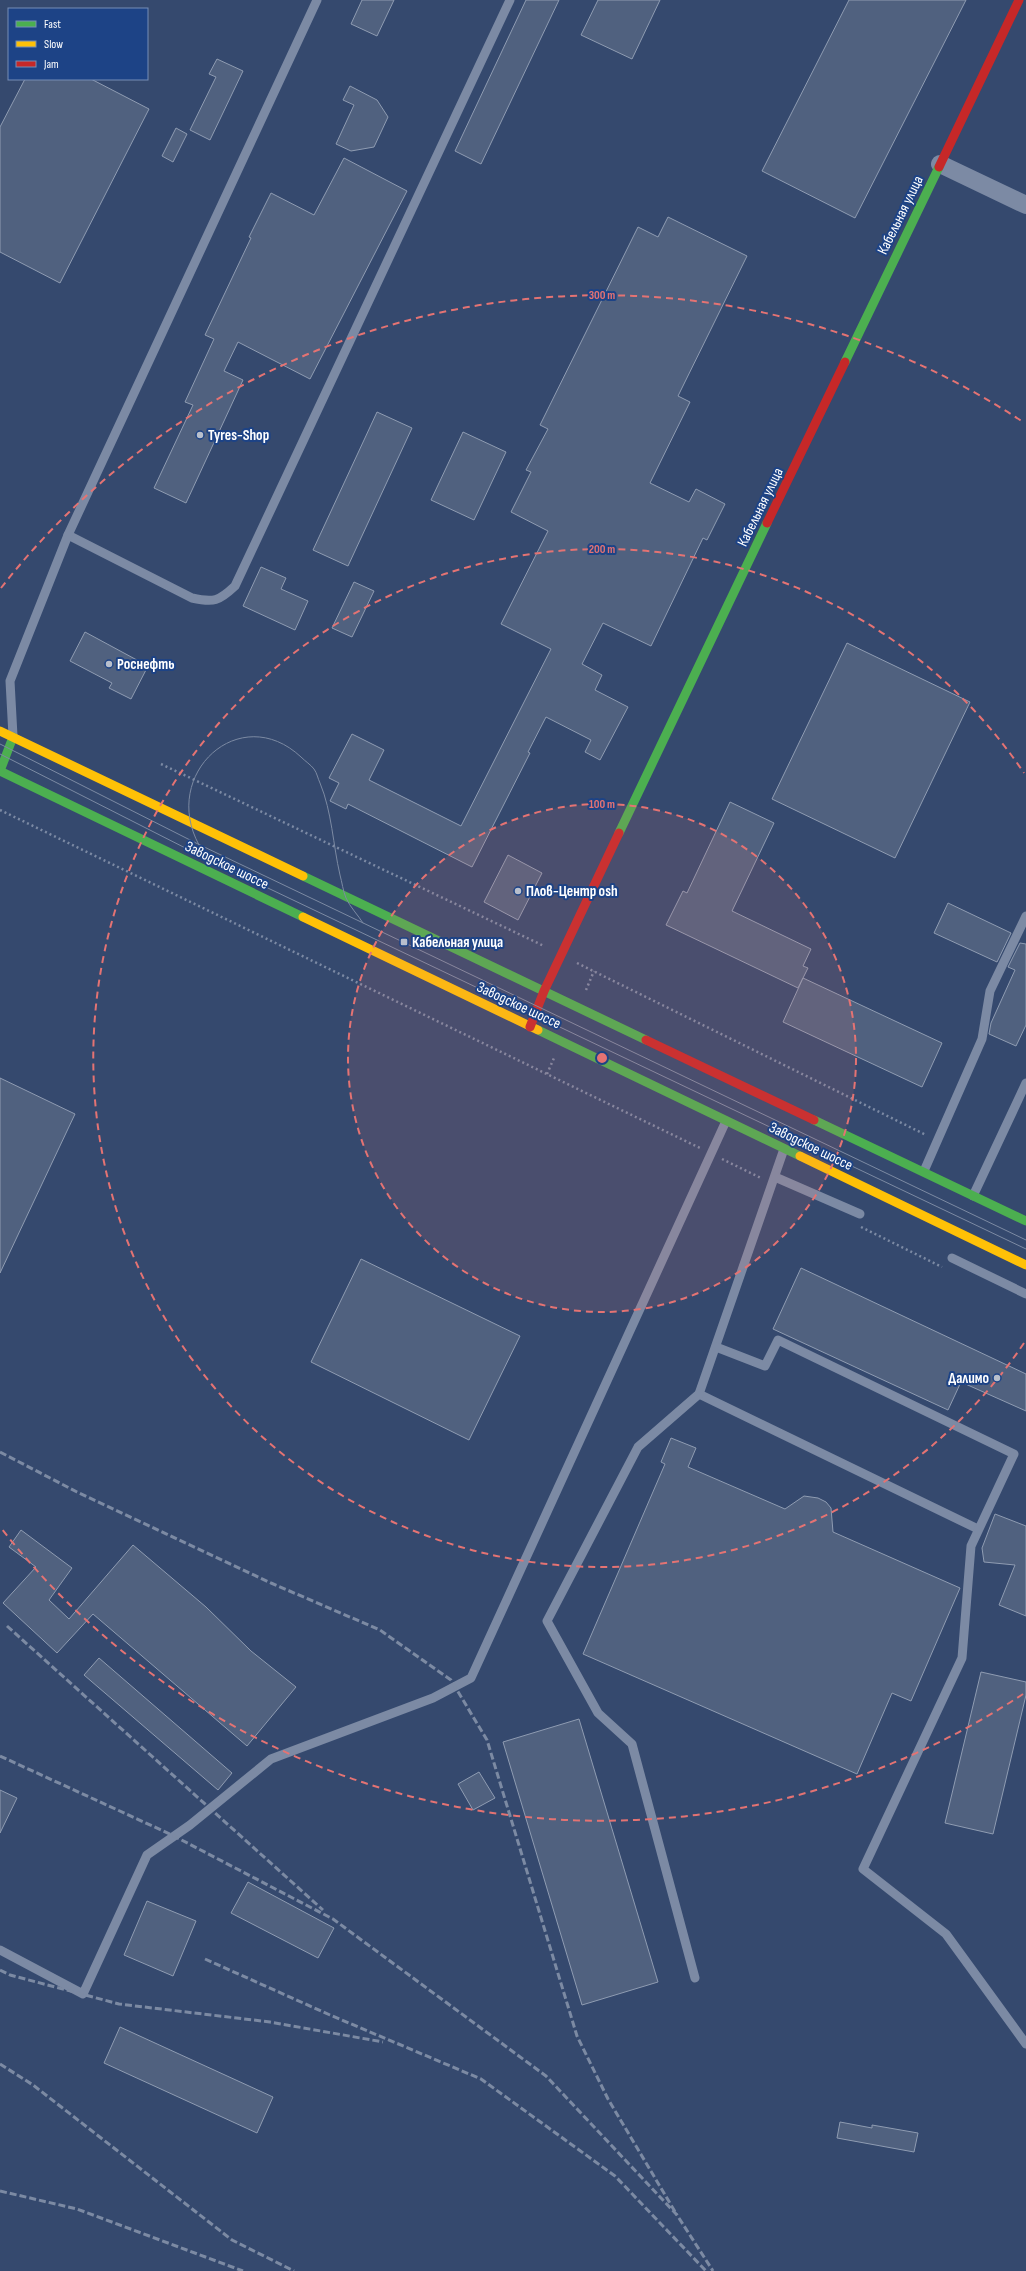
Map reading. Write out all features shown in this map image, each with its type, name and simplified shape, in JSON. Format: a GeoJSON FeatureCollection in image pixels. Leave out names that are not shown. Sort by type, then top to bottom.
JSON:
{"type":"FeatureCollection","features":[{"type":"Feature","properties":{"kind":"main road","name":"Кабельная улица"},"geometry":{"type":"LineString","coordinates":[[530,1027],[544,992],[1019,0]]}},
{"type":"Feature","properties":{"kind":"main road","name":"Заводское шоссе"},"geometry":{"type":"LineString","coordinates":[[0,731],[1026,1221]]}},
{"type":"Feature","properties":{"kind":"main road"},"geometry":{"type":"LineString","coordinates":[[0,771],[13,737]]}},
{"type":"Feature","properties":{"kind":"main road","name":"Заводское шоссе"},"geometry":{"type":"LineString","coordinates":[[0,771],[530,1027],[562,1040],[726,1121],[1026,1265]]}},
{"type":"Feature","properties":{"kind":"street"},"geometry":{"type":"LineString","coordinates":[[940,164],[1026,205]]}},
{"type":"Feature","properties":{"kind":"lane"},"geometry":{"type":"LineString","coordinates":[[13,737],[10,681],[68,535],[317,0]]}},
{"type":"Feature","properties":{"kind":"lane"},"geometry":{"type":"LineString","coordinates":[[68,535],[192,598],[204,601],[220,600],[235,586],[510,0]]}},
{"type":"Feature","properties":{"kind":"lane"},"geometry":{"type":"LineString","coordinates":[[924,1171],[982,1039],[990,991],[1026,916]]}},
{"type":"Feature","properties":{"kind":"lane"},"geometry":{"type":"LineString","coordinates":[[973,1196],[1026,1083]]}},
{"type":"Feature","properties":{"kind":"lane"},"geometry":{"type":"LineString","coordinates":[[0,1950],[83,1994],[147,1855],[190,1825],[271,1759],[433,1698],[471,1678],[712,1155],[726,1121]]}},
{"type":"Feature","properties":{"kind":"lane"},"geometry":{"type":"LineString","coordinates":[[695,1978],[632,1744],[598,1714],[546,1621],[638,1447],[700,1394],[784,1149]]}},
{"type":"Feature","properties":{"kind":"lane"},"geometry":{"type":"LineString","coordinates":[[774,1180],[860,1214]]}},
{"type":"Feature","properties":{"kind":"lane"},"geometry":{"type":"LineString","coordinates":[[952,1258],[1026,1294]]}},
{"type":"Feature","properties":{"kind":"lane"},"geometry":{"type":"LineString","coordinates":[[716,1347],[765,1366],[778,1340],[1014,1454],[971,1546],[962,1658],[863,1869],[946,1934],[1026,2044]]}},
{"type":"Feature","properties":{"kind":"lane"},"geometry":{"type":"LineString","coordinates":[[700,1394],[978,1529]]}},
{"type":"Feature","properties":{"kind":"path"},"geometry":{"type":"LineString","coordinates":[[0,810],[712,1155],[774,1180]]}},
{"type":"Feature","properties":{"kind":"path"},"geometry":{"type":"LineString","coordinates":[[857,1225],[949,1270]]}},
{"type":"Feature","properties":{"kind":"building"},"geometry":{"type":"Polygon","coordinates":[[[362,0],[394,0],[377,36],[351,24],[362,0]]]}},
{"type":"Feature","properties":{"kind":"building"},"geometry":{"type":"Polygon","coordinates":[[[526,0],[559,0],[481,164],[455,151],[526,0]]]}},
{"type":"Feature","properties":{"kind":"building"},"geometry":{"type":"Polygon","coordinates":[[[598,0],[660,0],[632,59],[581,35],[598,0]]]}},
{"type":"Feature","properties":{"kind":"building"},"geometry":{"type":"Polygon","coordinates":[[[849,0],[966,0],[855,218],[762,171],[849,0]]]}},
{"type":"Feature","properties":{"kind":"building"},"geometry":{"type":"Polygon","coordinates":[[[217,59],[243,71],[210,140],[190,130],[216,77],[209,74],[217,59]]]}},
{"type":"Feature","properties":{"kind":"building"},"geometry":{"type":"Polygon","coordinates":[[[24,80],[93,80],[149,109],[60,283],[0,252],[0,127],[24,80]]]}},
{"type":"Feature","properties":{"kind":"building"},"geometry":{"type":"Polygon","coordinates":[[[350,86],[377,100],[388,117],[374,147],[351,151],[336,144],[354,105],[343,100],[350,86]]]}},
{"type":"Feature","properties":{"kind":"building"},"geometry":{"type":"Polygon","coordinates":[[[176,128],[187,134],[173,162],[162,156],[176,128]]]}},
{"type":"Feature","properties":{"kind":"building"},"geometry":{"type":"Polygon","coordinates":[[[344,158],[407,191],[310,379],[238,342],[224,371],[243,380],[186,503],[154,488],[193,405],[185,402],[214,339],[205,335],[251,238],[249,237],[271,193],[314,215],[344,158]]]}},
{"type":"Feature","properties":{"kind":"building"},"geometry":{"type":"Polygon","coordinates":[[[668,217],[747,256],[678,396],[690,402],[650,483],[689,502],[696,489],[725,504],[707,540],[703,538],[651,646],[603,623],[582,664],[602,675],[595,690],[628,707],[600,760],[585,752],[591,740],[546,717],[528,752],[530,753],[472,867],[348,804],[346,809],[330,801],[339,783],[329,778],[352,734],[384,750],[369,780],[461,826],[551,649],[501,624],[548,531],[511,512],[531,472],[526,470],[548,429],[540,425],[638,227],[658,237],[668,217]]]}},
{"type":"Feature","properties":{"kind":"building"},"geometry":{"type":"Polygon","coordinates":[[[377,412],[412,428],[348,566],[313,550],[377,412]]]}},
{"type":"Feature","properties":{"kind":"building"},"geometry":{"type":"Polygon","coordinates":[[[463,432],[506,452],[474,520],[431,500],[463,432]]]}},
{"type":"Feature","properties":{"kind":"building"},"geometry":{"type":"Polygon","coordinates":[[[261,567],[286,578],[281,589],[308,601],[295,630],[243,606],[261,567]]]}},
{"type":"Feature","properties":{"kind":"building"},"geometry":{"type":"Polygon","coordinates":[[[354,582],[374,591],[352,637],[332,628],[354,582]]]}},
{"type":"Feature","properties":{"kind":"building","name":"Роснефть"},"geometry":{"type":"Polygon","coordinates":[[[85,632],[148,666],[131,699],[109,688],[112,683],[70,661],[85,632]]]}},
{"type":"Feature","properties":{"kind":"building"},"geometry":{"type":"Polygon","coordinates":[[[847,643],[970,702],[895,858],[772,799],[847,643]]]}},
{"type":"Feature","properties":{"kind":"building"},"geometry":{"type":"Polygon","coordinates":[[[730,802],[774,823],[732,911],[811,949],[803,966],[808,968],[798,988],[666,925],[683,891],[687,893],[730,802]]]}},
{"type":"Feature","properties":{"kind":"building"},"geometry":{"type":"Polygon","coordinates":[[[508,855],[542,873],[518,920],[484,902],[508,855]]]}},
{"type":"Feature","properties":{"kind":"building"},"geometry":{"type":"Polygon","coordinates":[[[948,903],[1011,933],[997,962],[934,933],[948,903]]]}},
{"type":"Feature","properties":{"kind":"building"},"geometry":{"type":"Polygon","coordinates":[[[1020,943],[1026,944],[1026,1025],[1016,1046],[989,1034],[991,1023],[1015,970],[1008,967],[1020,943]]]}},
{"type":"Feature","properties":{"kind":"building"},"geometry":{"type":"Polygon","coordinates":[[[803,978],[942,1043],[922,1087],[783,1022],[803,978]]]}},
{"type":"Feature","properties":{"kind":"building"},"geometry":{"type":"Polygon","coordinates":[[[0,1078],[75,1114],[0,1273],[0,1078]]]}},
{"type":"Feature","properties":{"kind":"building"},"geometry":{"type":"Polygon","coordinates":[[[361,1259],[520,1336],[469,1440],[311,1362],[361,1259]]]}},
{"type":"Feature","properties":{"kind":"building"},"geometry":{"type":"Polygon","coordinates":[[[801,1268],[1026,1374],[1026,1411],[961,1382],[948,1410],[773,1329],[801,1268]]]}},
{"type":"Feature","properties":{"kind":"building"},"geometry":{"type":"Polygon","coordinates":[[[671,1438],[696,1448],[688,1467],[785,1509],[804,1496],[818,1498],[826,1502],[831,1508],[833,1532],[960,1588],[911,1701],[892,1693],[857,1774],[583,1654],[665,1464],[661,1462],[671,1438]]]}},
{"type":"Feature","properties":{"kind":"building"},"geometry":{"type":"Polygon","coordinates":[[[995,1514],[1026,1526],[1026,1616],[999,1605],[1015,1565],[984,1562],[982,1548],[995,1514]]]}},
{"type":"Feature","properties":{"kind":"building"},"geometry":{"type":"Polygon","coordinates":[[[21,1530],[72,1568],[49,1600],[69,1619],[133,1545],[206,1607],[251,1651],[296,1687],[247,1746],[93,1614],[57,1653],[3,1603],[36,1567],[9,1547],[21,1530]]]}},
{"type":"Feature","properties":{"kind":"building"},"geometry":{"type":"Polygon","coordinates":[[[99,1658],[232,1773],[218,1790],[84,1675],[99,1658]]]}},
{"type":"Feature","properties":{"kind":"building"},"geometry":{"type":"Polygon","coordinates":[[[981,1672],[1026,1682],[1026,1695],[993,1834],[945,1823],[981,1672]]]}},
{"type":"Feature","properties":{"kind":"building"},"geometry":{"type":"Polygon","coordinates":[[[579,1719],[658,1982],[582,2005],[503,1742],[579,1719]]]}},
{"type":"Feature","properties":{"kind":"building"},"geometry":{"type":"Polygon","coordinates":[[[479,1772],[495,1798],[473,1810],[458,1784],[479,1772]]]}},
{"type":"Feature","properties":{"kind":"building"},"geometry":{"type":"Polygon","coordinates":[[[0,1790],[17,1798],[0,1833],[0,1790]]]}},
{"type":"Feature","properties":{"kind":"building"},"geometry":{"type":"Polygon","coordinates":[[[248,1882],[334,1928],[318,1958],[231,1913],[248,1882]]]}},
{"type":"Feature","properties":{"kind":"building"},"geometry":{"type":"Polygon","coordinates":[[[147,1901],[196,1921],[173,1976],[124,1955],[147,1901]]]}},
{"type":"Feature","properties":{"kind":"building"},"geometry":{"type":"Polygon","coordinates":[[[120,2027],[273,2097],[257,2133],[104,2063],[120,2027]]]}},
{"type":"Feature","properties":{"kind":"building"},"geometry":{"type":"Polygon","coordinates":[[[840,2122],[872,2128],[872,2125],[918,2133],[914,2152],[837,2138],[840,2122]]]}},
{"type":"Feature","properties":{"kind":"tram line"},"geometry":{"type":"LineString","coordinates":[[199,845],[190,818],[190,793],[198,771],[212,753],[232,741],[254,737],[278,742],[301,757],[316,772],[327,805],[343,889],[350,905],[363,923]]}},
{"type":"Feature","properties":{"kind":"tram line"},"geometry":{"type":"LineString","coordinates":[[0,744],[198,844],[1026,1240]]}},
{"type":"Feature","properties":{"kind":"tram line"},"geometry":{"type":"LineString","coordinates":[[0,754],[209,860],[1026,1249]]}},
{"type":"Feature","properties":{"kind":"railway"},"geometry":{"type":"LineString","coordinates":[[0,1452],[77,1492],[271,1583],[380,1630],[451,1680],[487,1740],[577,2036],[608,2099],[677,2215]]}},
{"type":"Feature","properties":{"kind":"railway"},"geometry":{"type":"LineString","coordinates":[[7,1626],[323,1910]]}},
{"type":"Feature","properties":{"kind":"railway"},"geometry":{"type":"LineString","coordinates":[[0,1756],[172,1835],[333,1919],[546,2076],[677,2215],[713,2271]]}},
{"type":"Feature","properties":{"kind":"railway"},"geometry":{"type":"LineString","coordinates":[[205,1959],[330,2015],[481,2079],[615,2176],[706,2271]]}},
{"type":"Feature","properties":{"kind":"railway"},"geometry":{"type":"LineString","coordinates":[[0,1970],[10,1975],[119,2004],[270,2022],[383,2042]]}},
{"type":"Feature","properties":{"kind":"railway"},"geometry":{"type":"LineString","coordinates":[[0,2064],[33,2085],[232,2240],[294,2271]]}},
{"type":"Feature","properties":{"kind":"railway"},"geometry":{"type":"LineString","coordinates":[[0,2191],[77,2209],[243,2271]]}},
{"type":"Feature","properties":{"kind":"traffic: fast"},"geometry":{"type":"LineString","coordinates":[[845,362],[939,167]]}},
{"type":"Feature","properties":{"kind":"traffic: fast"},"geometry":{"type":"LineString","coordinates":[[619,833],[767,523]]}},
{"type":"Feature","properties":{"kind":"traffic: fast"},"geometry":{"type":"LineString","coordinates":[[0,771],[13,737]]}},
{"type":"Feature","properties":{"kind":"traffic: fast"},"geometry":{"type":"LineString","coordinates":[[0,771],[303,917]]}},
{"type":"Feature","properties":{"kind":"traffic: fast"},"geometry":{"type":"LineString","coordinates":[[303,876],[646,1040]]}},
{"type":"Feature","properties":{"kind":"traffic: fast"},"geometry":{"type":"LineString","coordinates":[[538,1030],[800,1156]]}},
{"type":"Feature","properties":{"kind":"traffic: fast"},"geometry":{"type":"LineString","coordinates":[[814,1120],[1026,1221]]}},
{"type":"Feature","properties":{"kind":"traffic: slow"},"geometry":{"type":"LineString","coordinates":[[0,731],[303,876]]}},
{"type":"Feature","properties":{"kind":"traffic: slow"},"geometry":{"type":"LineString","coordinates":[[303,917],[538,1030]]}},
{"type":"Feature","properties":{"kind":"traffic: slow"},"geometry":{"type":"LineString","coordinates":[[800,1156],[1026,1265]]}},
{"type":"Feature","properties":{"kind":"traffic: jam"},"geometry":{"type":"LineString","coordinates":[[939,167],[1019,0]]}},
{"type":"Feature","properties":{"kind":"traffic: jam"},"geometry":{"type":"LineString","coordinates":[[767,523],[845,362]]}},
{"type":"Feature","properties":{"kind":"traffic: jam"},"geometry":{"type":"LineString","coordinates":[[530,1027],[544,991],[619,833]]}},
{"type":"Feature","properties":{"kind":"traffic: jam"},"geometry":{"type":"LineString","coordinates":[[646,1040],[814,1120]]}},
{"type":"Feature","properties":{"kind":"place","name":"Tyres-Shop"},"geometry":{"type":"Point","coordinates":[200,435]}},
{"type":"Feature","properties":{"kind":"place","name":"Роснефть"},"geometry":{"type":"Point","coordinates":[109,664]}},
{"type":"Feature","properties":{"kind":"place","name":"Плов-Центр osh"},"geometry":{"type":"Point","coordinates":[518,891]}},
{"type":"Feature","properties":{"kind":"place","name":"Кабельная улица"},"geometry":{"type":"Point","coordinates":[404,942]}},
{"type":"Feature","properties":{"kind":"place","name":"Далимо"},"geometry":{"type":"Point","coordinates":[997,1378]}}]}
